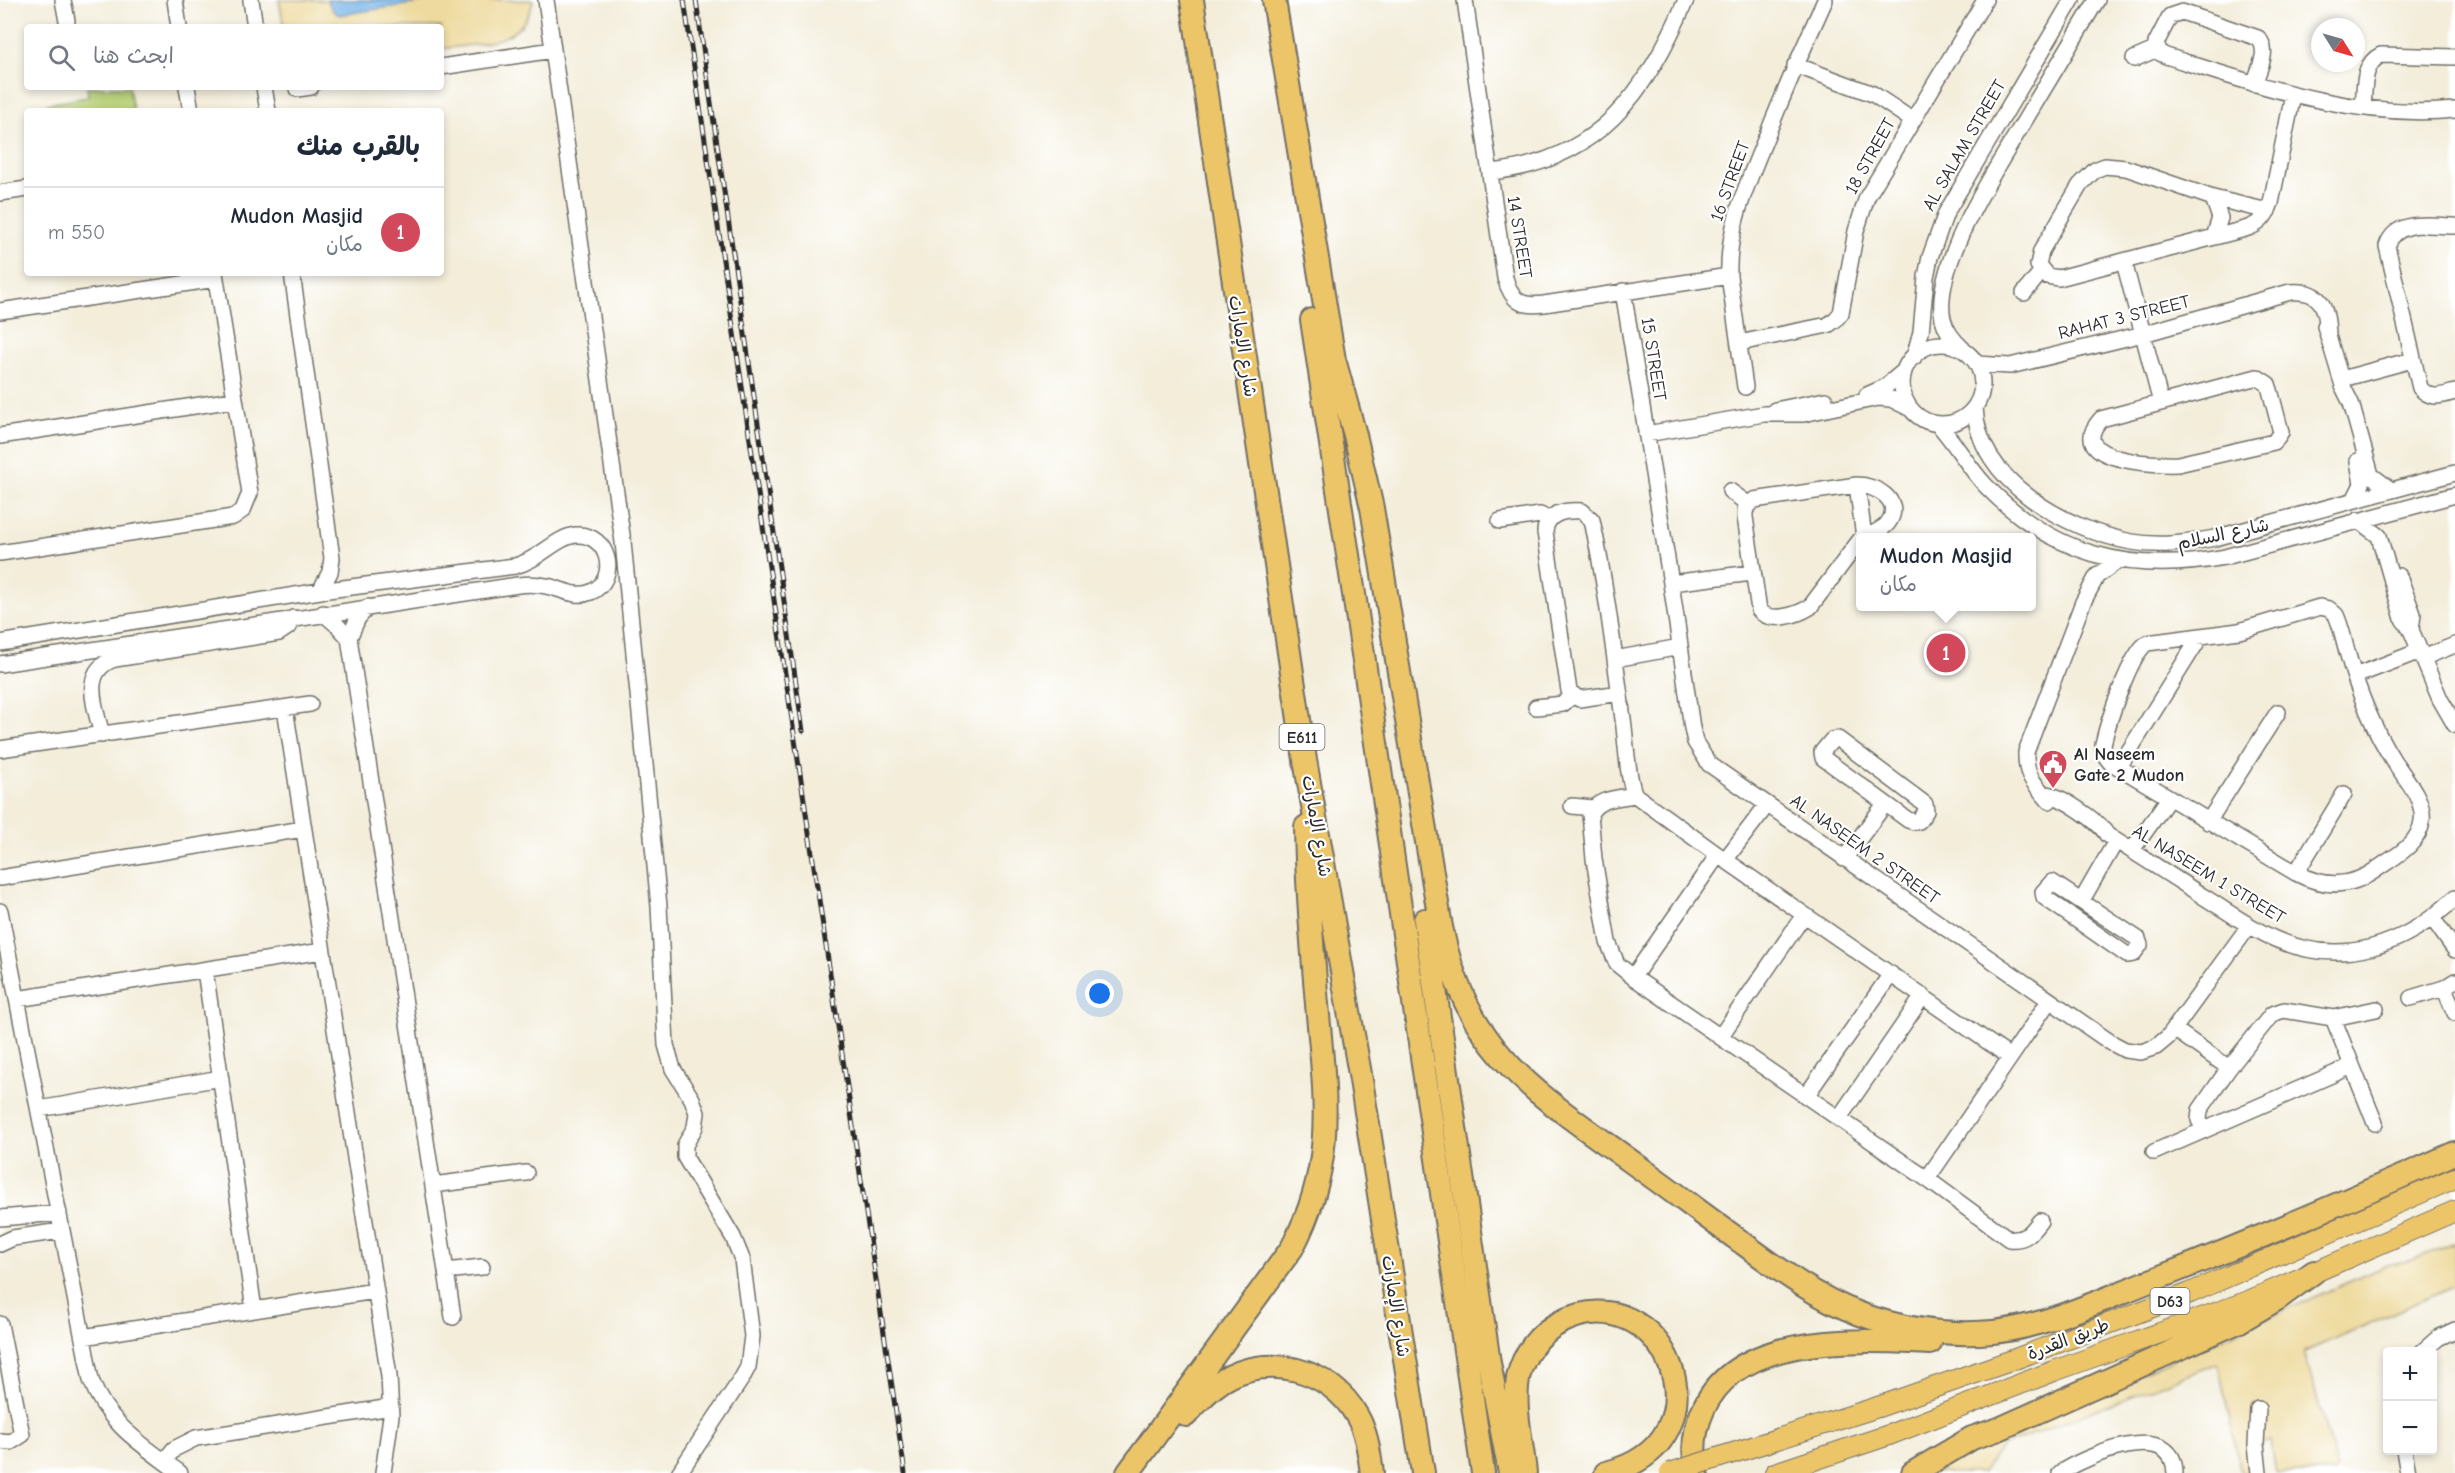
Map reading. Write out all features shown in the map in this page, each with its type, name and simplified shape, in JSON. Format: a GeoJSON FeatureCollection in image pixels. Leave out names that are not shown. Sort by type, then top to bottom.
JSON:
{"type":"FeatureCollection","features":[{"type":"Feature","properties":{"kind":"highway","name":"شارع الإمارات"},"geometry":{"type":"LineString","coordinates":[[1192,0],[1305,760],[1361,1080],[1423,1473]]}},
{"type":"Feature","properties":{"kind":"highway"},"geometry":{"type":"LineString","coordinates":[[1262,0],[1359,627],[1483,1473]]}},
{"type":"Feature","properties":{"kind":"highway"},"geometry":{"type":"LineString","coordinates":[[1274,0],[1406,790],[1489,1363],[1510,1473]]}},
{"type":"Feature","properties":{"kind":"highway"},"geometry":{"type":"LineString","coordinates":[[1335,363],[1372,508],[1444,946],[1456,982],[1473,1017],[1507,1065],[1550,1103],[1793,1279],[1832,1302],[1881,1321],[1940,1332],[1975,1333],[2009,1329],[2060,1316],[2201,1261],[2455,1153]]}},
{"type":"Feature","properties":{"kind":"highway"},"geometry":{"type":"LineString","coordinates":[[1128,1473],[1292,1248],[1307,1216],[1318,1183],[1324,1148],[1326,1113],[1309,912],[1305,760]]}},
{"type":"Feature","properties":{"kind":"highway"},"geometry":{"type":"LineString","coordinates":[[1697,1473],[1694,1441],[1700,1417],[1711,1395],[1738,1369],[1768,1355],[1811,1344],[1852,1341],[1930,1343],[1968,1341],[2024,1331],[2156,1286],[2201,1261]]}},
{"type":"Feature","properties":{"kind":"highway"},"geometry":{"type":"LineString","coordinates":[[1913,1473],[1972,1438],[1999,1429],[2218,1332],[2277,1299],[2314,1272]]}},
{"type":"Feature","properties":{"kind":"highway"},"geometry":{"type":"LineString","coordinates":[[1525,1473],[1516,1396],[1522,1364],[1533,1345],[1548,1330],[1567,1319],[1599,1313],[1621,1317],[1649,1333],[1669,1359],[1676,1391],[1670,1423],[1659,1442],[1635,1463],[1606,1473]]}},
{"type":"Feature","properties":{"kind":"highway"},"geometry":{"type":"LineString","coordinates":[[1900,1473],[1954,1438],[2008,1411],[2155,1348],[2218,1332]]}},
{"type":"Feature","properties":{"kind":"highway"},"geometry":{"type":"LineString","coordinates":[[1708,1473],[1705,1446],[1708,1424],[1724,1393],[1741,1377],[1761,1366],[1790,1357],[1891,1342]]}},
{"type":"Feature","properties":{"kind":"highway"},"geometry":{"type":"LineString","coordinates":[[1134,1473],[1213,1387],[1244,1371],[1278,1366],[1312,1375],[1343,1396],[1363,1428],[1372,1473]]}},
{"type":"Feature","properties":{"kind":"main road","name":"طريق القدرة"},"geometry":{"type":"LineString","coordinates":[[1670,1473],[1878,1407],[2007,1362],[2190,1293],[2455,1178]]}},
{"type":"Feature","properties":{"kind":"main road","name":"طريق القدرة"},"geometry":{"type":"LineString","coordinates":[[1775,1473],[1889,1435],[2054,1371],[2246,1302],[2455,1211]]}},
{"type":"Feature","properties":{"kind":"street"},"geometry":{"type":"LineString","coordinates":[[63,0],[67,21]]}},
{"type":"Feature","properties":{"kind":"street"},"geometry":{"type":"LineString","coordinates":[[175,0],[179,24]]}},
{"type":"Feature","properties":{"kind":"street"},"geometry":{"type":"LineString","coordinates":[[251,0],[255,24]]}},
{"type":"Feature","properties":{"kind":"street"},"geometry":{"type":"LineString","coordinates":[[546,0],[623,542],[659,906],[666,1045],[673,1069],[692,1099],[697,1113],[695,1127],[685,1145],[685,1157],[738,1248],[745,1270],[752,1325],[750,1356],[742,1378],[679,1473]]}},
{"type":"Feature","properties":{"kind":"street","name":"14 STREET"},"geometry":{"type":"LineString","coordinates":[[1465,0],[1505,278],[1509,292],[1517,301],[1530,306],[1729,276]]}},
{"type":"Feature","properties":{"kind":"street"},"geometry":{"type":"LineString","coordinates":[[1490,172],[1523,168],[1554,158],[1579,145],[1602,129],[1640,85],[1673,29],[1686,0]]}},
{"type":"Feature","properties":{"kind":"street","name":"16 STREET"},"geometry":{"type":"LineString","coordinates":[[1745,387],[1729,276],[1728,259],[1733,224],[1795,65],[1825,0]]}},
{"type":"Feature","properties":{"kind":"street","name":"18 STREET"},"geometry":{"type":"LineString","coordinates":[[1739,343],[1818,328],[1835,320],[1843,303],[1860,213],[1872,188],[1985,0]]}},
{"type":"Feature","properties":{"kind":"street","name":"AL SALAM STREET"},"geometry":{"type":"LineString","coordinates":[[1914,357],[1921,332],[1930,257],[1946,213],[2072,0]]}},
{"type":"Feature","properties":{"kind":"street"},"geometry":{"type":"LineString","coordinates":[[1646,434],[1764,414],[1783,407],[1808,408],[1878,398],[1891,399],[1911,409],[1928,422],[1938,424],[1959,421],[1975,407],[1982,391],[1977,364],[1953,341],[1943,318],[1945,289],[1956,248],[1975,206],[2097,0]]}},
{"type":"Feature","properties":{"kind":"street"},"geometry":{"type":"LineString","coordinates":[[2254,84],[2264,47],[2262,42],[2253,35],[2182,12],[2170,16],[2156,43],[2160,53],[2166,56],[2254,84],[2294,95],[2363,107],[2423,111],[2455,110]]}},
{"type":"Feature","properties":{"kind":"street"},"geometry":{"type":"LineString","coordinates":[[2134,58],[2157,48]]}},
{"type":"Feature","properties":{"kind":"street"},"geometry":{"type":"LineString","coordinates":[[444,67],[553,50]]}},
{"type":"Feature","properties":{"kind":"street"},"geometry":{"type":"LineString","coordinates":[[2363,107],[2367,73],[2374,58],[2381,55],[2455,57]]}},
{"type":"Feature","properties":{"kind":"street"},"geometry":{"type":"LineString","coordinates":[[1795,65],[1865,90],[1912,120]]}},
{"type":"Feature","properties":{"kind":"street"},"geometry":{"type":"LineString","coordinates":[[188,90],[190,108]]}},
{"type":"Feature","properties":{"kind":"street"},"geometry":{"type":"LineString","coordinates":[[264,90],[268,108]]}},
{"type":"Feature","properties":{"kind":"street"},"geometry":{"type":"LineString","coordinates":[[2268,212],[2213,198],[2116,166],[2095,170],[2080,185],[2041,251],[2038,266],[2042,272],[2053,278],[2059,278],[2252,227],[2259,223],[2268,212],[2294,95]]}},
{"type":"Feature","properties":{"kind":"street"},"geometry":{"type":"LineString","coordinates":[[0,193],[24,189]]}},
{"type":"Feature","properties":{"kind":"street"},"geometry":{"type":"LineString","coordinates":[[2213,198],[2220,218],[2214,237]]}},
{"type":"Feature","properties":{"kind":"street"},"geometry":{"type":"LineString","coordinates":[[2455,226],[2404,227],[2390,237],[2387,246],[2420,388],[2426,395],[2435,397],[2455,392]]}},
{"type":"Feature","properties":{"kind":"street"},"geometry":{"type":"LineString","coordinates":[[2124,262],[2161,403]]}},
{"type":"Feature","properties":{"kind":"street"},"geometry":{"type":"LineString","coordinates":[[2024,293],[2042,272]]}},
{"type":"Feature","properties":{"kind":"street"},"geometry":{"type":"LineString","coordinates":[[0,310],[215,276],[233,400],[250,493],[247,505],[233,517],[0,553]]}},
{"type":"Feature","properties":{"kind":"street"},"geometry":{"type":"LineString","coordinates":[[292,276],[332,558],[330,572],[320,591]]}},
{"type":"Feature","properties":{"kind":"street","name":"15 STREET"},"geometry":{"type":"LineString","coordinates":[[1623,291],[1646,434]]}},
{"type":"Feature","properties":{"kind":"street","name":"RAHAT 3 STREET"},"geometry":{"type":"LineString","coordinates":[[1977,364],[2010,366],[2143,334],[2279,295],[2301,291],[2311,294],[2325,309],[2328,334],[2360,450],[2371,475],[2391,490]]}},
{"type":"Feature","properties":{"kind":"street"},"geometry":{"type":"LineString","coordinates":[[1808,408],[1866,395],[1885,387],[1904,371],[1924,348],[1950,345],[1963,350]]}},
{"type":"Feature","properties":{"kind":"street"},"geometry":{"type":"LineString","coordinates":[[2343,384],[2412,360]]}},
{"type":"Feature","properties":{"kind":"street"},"geometry":{"type":"LineString","coordinates":[[1904,371],[1903,391],[1911,409]]}},
{"type":"Feature","properties":{"kind":"street"},"geometry":{"type":"LineString","coordinates":[[2257,377],[2268,384],[2281,432],[2274,442],[2178,464],[2151,464],[2130,460],[2102,453],[2095,446],[2092,436],[2094,427],[2101,419],[2161,403],[2257,377]]}},
{"type":"Feature","properties":{"kind":"street"},"geometry":{"type":"LineString","coordinates":[[0,436],[233,400]]}},
{"type":"Feature","properties":{"kind":"street","name":"شارع السلام"},"geometry":{"type":"LineString","coordinates":[[1975,407],[1977,428],[1987,453],[2018,488],[2058,516],[2106,536],[2142,543],[2188,543],[2455,473]]}},
{"type":"Feature","properties":{"kind":"street","name":"شارع السلام"},"geometry":{"type":"LineString","coordinates":[[1938,424],[1970,467],[2002,501],[2040,530],[2082,551],[2117,561],[2171,565],[2225,557],[2455,495]]}},
{"type":"Feature","properties":{"kind":"street","name":"AL NASEEM 2 STREET"},"geometry":{"type":"LineString","coordinates":[[1646,434],[1692,728],[1701,754],[1719,772],[2049,1001],[2125,1050],[2141,1052],[2156,1047],[2174,1029],[2249,926]]}},
{"type":"Feature","properties":{"kind":"street","name":"RAHAT 3 STREET"},"geometry":{"type":"LineString","coordinates":[[2354,500],[2362,478],[2360,450]]}},
{"type":"Feature","properties":{"kind":"street"},"geometry":{"type":"LineString","coordinates":[[1857,485],[1862,533]]}},
{"type":"Feature","properties":{"kind":"street"},"geometry":{"type":"LineString","coordinates":[[1856,547],[1810,607],[1802,612],[1774,617],[1763,614],[1758,605],[1752,573],[1745,517],[1749,504],[1761,498],[1865,485],[1882,490],[1890,499],[1892,511],[1889,522],[1874,533]]}},
{"type":"Feature","properties":{"kind":"street"},"geometry":{"type":"LineString","coordinates":[[1730,490],[1749,504]]}},
{"type":"Feature","properties":{"kind":"street"},"geometry":{"type":"LineString","coordinates":[[2395,577],[2387,539],[2390,524],[2400,510]]}},
{"type":"Feature","properties":{"kind":"street"},"geometry":{"type":"LineString","coordinates":[[1620,693],[1579,699],[1572,696],[1569,691],[1545,532],[1548,519],[1554,515],[1576,511],[1588,514],[1592,520],[1615,659],[1620,693],[1629,762],[1635,795],[1721,858],[2010,1057]]}},
{"type":"Feature","properties":{"kind":"street"},"geometry":{"type":"LineString","coordinates":[[1500,521],[1540,515],[1548,519]]}},
{"type":"Feature","properties":{"kind":"street"},"geometry":{"type":"LineString","coordinates":[[2358,520],[2379,536],[2403,603],[2403,619],[2411,630],[2455,725]]}},
{"type":"Feature","properties":{"kind":"street"},"geometry":{"type":"LineString","coordinates":[[0,643],[320,591],[515,566],[538,557],[563,539],[579,535],[587,536],[601,545],[608,559],[607,575],[603,582],[597,588],[582,595],[547,586],[518,585],[0,664]]}},
{"type":"Feature","properties":{"kind":"street","name":"AL NASEEM 1 STREET"},"geometry":{"type":"LineString","coordinates":[[2082,551],[2089,574],[2083,602]]}},
{"type":"Feature","properties":{"kind":"street"},"geometry":{"type":"LineString","coordinates":[[332,558],[346,577],[360,586]]}},
{"type":"Feature","properties":{"kind":"street","name":"AL NASEEM 1 STREET"},"geometry":{"type":"LineString","coordinates":[[2117,561],[2097,576],[2083,602],[2026,752],[2029,777],[2051,802],[2080,818],[2099,836],[2112,838],[2249,926],[2276,939],[2310,950],[2343,952],[2375,947],[2406,936],[2433,919],[2455,898]]}},
{"type":"Feature","properties":{"kind":"street"},"geometry":{"type":"LineString","coordinates":[[1671,583],[1752,573]]}},
{"type":"Feature","properties":{"kind":"street"},"geometry":{"type":"LineString","coordinates":[[349,638],[358,618],[368,607]]}},
{"type":"Feature","properties":{"kind":"street"},"geometry":{"type":"LineString","coordinates":[[2320,608],[2329,609],[2336,615],[2340,624],[2355,676],[2381,739],[2421,805],[2422,817],[2420,830],[2414,841],[2370,874],[2351,883],[2332,885],[2312,882],[2110,762],[2104,754],[2103,744],[2136,652],[2147,643],[2156,640],[2200,637],[2249,628],[2320,608]]}},
{"type":"Feature","properties":{"kind":"street"},"geometry":{"type":"LineString","coordinates":[[323,614],[338,624],[349,638],[453,1317]]}},
{"type":"Feature","properties":{"kind":"street"},"geometry":{"type":"LineString","coordinates":[[102,735],[92,685],[96,672],[104,663],[115,659],[279,633],[288,627],[293,618]]}},
{"type":"Feature","properties":{"kind":"street"},"geometry":{"type":"LineString","coordinates":[[2119,767],[2200,637]]}},
{"type":"Feature","properties":{"kind":"street"},"geometry":{"type":"LineString","coordinates":[[2355,676],[2455,645]]}},
{"type":"Feature","properties":{"kind":"street"},"geometry":{"type":"LineString","coordinates":[[1615,659],[1680,647]]}},
{"type":"Feature","properties":{"kind":"street"},"geometry":{"type":"LineString","coordinates":[[1536,707],[1563,704],[1572,696]]}},
{"type":"Feature","properties":{"kind":"street"},"geometry":{"type":"LineString","coordinates":[[1,750],[310,704]]}},
{"type":"Feature","properties":{"kind":"street"},"geometry":{"type":"LineString","coordinates":[[285,708],[389,1376],[391,1407],[383,1473]]}},
{"type":"Feature","properties":{"kind":"street"},"geometry":{"type":"LineString","coordinates":[[2208,822],[2278,712]]}},
{"type":"Feature","properties":{"kind":"street"},"geometry":{"type":"LineString","coordinates":[[1832,740],[1840,741],[1922,801],[1926,811],[1919,821],[1911,822],[1885,804],[1823,758],[1822,752],[1832,740]]}},
{"type":"Feature","properties":{"kind":"street"},"geometry":{"type":"LineString","coordinates":[[2296,873],[2344,794]]}},
{"type":"Feature","properties":{"kind":"street"},"geometry":{"type":"LineString","coordinates":[[1572,806],[1593,808],[1606,801],[1635,795]]}},
{"type":"Feature","properties":{"kind":"street"},"geometry":{"type":"LineString","coordinates":[[2132,850],[2169,798]]}},
{"type":"Feature","properties":{"kind":"street"},"geometry":{"type":"LineString","coordinates":[[1844,859],[1885,804]]}},
{"type":"Feature","properties":{"kind":"street"},"geometry":{"type":"LineString","coordinates":[[1632,977],[1721,858],[1767,805]]}},
{"type":"Feature","properties":{"kind":"street"},"geometry":{"type":"LineString","coordinates":[[1593,808],[1590,821],[1593,850],[1608,942],[1617,964],[1632,977],[1927,1179],[2009,1239],[2025,1238],[2040,1221]]}},
{"type":"Feature","properties":{"kind":"street"},"geometry":{"type":"LineString","coordinates":[[0,878],[303,829]]}},
{"type":"Feature","properties":{"kind":"street"},"geometry":{"type":"LineString","coordinates":[[2082,900],[2112,838]]}},
{"type":"Feature","properties":{"kind":"street"},"geometry":{"type":"LineString","coordinates":[[2055,882],[2082,900],[2138,939],[2140,945],[2133,954],[2127,955],[2075,920],[2044,897],[2043,892],[2049,883],[2055,882]]}},
{"type":"Feature","properties":{"kind":"street"},"geometry":{"type":"LineString","coordinates":[[0,911],[62,1237],[92,1380],[106,1412],[124,1431],[180,1473]]}},
{"type":"Feature","properties":{"kind":"street"},"geometry":{"type":"LineString","coordinates":[[1720,1037],[1804,915]]}},
{"type":"Feature","properties":{"kind":"street"},"geometry":{"type":"LineString","coordinates":[[2433,919],[2455,950]]}},
{"type":"Feature","properties":{"kind":"street"},"geometry":{"type":"LineString","coordinates":[[17,999],[322,951]]}},
{"type":"Feature","properties":{"kind":"street"},"geometry":{"type":"LineString","coordinates":[[205,970],[254,1310]]}},
{"type":"Feature","properties":{"kind":"street"},"geometry":{"type":"LineString","coordinates":[[1806,1096],[1892,974]]}},
{"type":"Feature","properties":{"kind":"street"},"geometry":{"type":"LineString","coordinates":[[2411,998],[2450,984],[2455,1013]]}},
{"type":"Feature","properties":{"kind":"street"},"geometry":{"type":"LineString","coordinates":[[1839,1118],[1923,996]]}},
{"type":"Feature","properties":{"kind":"street"},"geometry":{"type":"LineString","coordinates":[[1927,1179],[2049,1001]]}},
{"type":"Feature","properties":{"kind":"street"},"geometry":{"type":"LineString","coordinates":[[2204,1130],[2199,1120],[2199,1113],[2229,1068],[2268,1019],[2278,1011],[2333,1018],[2376,1009]]}},
{"type":"Feature","properties":{"kind":"street"},"geometry":{"type":"LineString","coordinates":[[2333,1018],[2375,1123]]}},
{"type":"Feature","properties":{"kind":"street"},"geometry":{"type":"LineString","coordinates":[[2174,1029],[2229,1068]]}},
{"type":"Feature","properties":{"kind":"street"},"geometry":{"type":"LineString","coordinates":[[2154,1152],[2352,1066]]}},
{"type":"Feature","properties":{"kind":"street"},"geometry":{"type":"LineString","coordinates":[[39,1110],[221,1078]]}},
{"type":"Feature","properties":{"kind":"street"},"geometry":{"type":"LineString","coordinates":[[433,1185],[526,1173]]}},
{"type":"Feature","properties":{"kind":"street"},"geometry":{"type":"LineString","coordinates":[[59,1213],[1,1218],[8,1241],[62,1237]]}},
{"type":"Feature","properties":{"kind":"street"},"geometry":{"type":"LineString","coordinates":[[446,1271],[482,1266]]}},
{"type":"Feature","properties":{"kind":"street"},"geometry":{"type":"LineString","coordinates":[[83,1337],[375,1291]]}},
{"type":"Feature","properties":{"kind":"street"},"geometry":{"type":"LineString","coordinates":[[0,1324],[22,1435],[11,1442],[0,1441]]}},
{"type":"Feature","properties":{"kind":"street"},"geometry":{"type":"LineString","coordinates":[[2428,1347],[2438,1338],[2451,1332]]}},
{"type":"Feature","properties":{"kind":"street"},"geometry":{"type":"LineString","coordinates":[[2432,1347],[2451,1332]]}},
{"type":"Feature","properties":{"kind":"street"},"geometry":{"type":"LineString","coordinates":[[164,1461],[174,1449],[196,1438],[391,1407]]}},
{"type":"Feature","properties":{"kind":"street"},"geometry":{"type":"LineString","coordinates":[[2258,1409],[2256,1444],[2259,1473]]}},
{"type":"Feature","properties":{"kind":"street"},"geometry":{"type":"LineString","coordinates":[[2060,1473],[2111,1449],[2140,1444],[2154,1446],[2170,1455],[2175,1463],[2175,1473]]}},
{"type":"Feature","properties":{"kind":"street"},"geometry":{"type":"LineString","coordinates":[[2405,1455],[2408,1473]]}},
{"type":"Feature","properties":{"kind":"green space"},"geometry":{"type":"Polygon","coordinates":[[[87,90],[130,90],[133,108],[48,108],[47,104],[88,97],[87,90]]]}},
{"type":"Feature","properties":{"kind":"sand"},"geometry":{"type":"Polygon","coordinates":[[[279,0],[533,0],[528,15],[510,34],[498,40],[444,49],[444,24],[283,24],[279,0]]]}},
{"type":"Feature","properties":{"kind":"sand"},"geometry":{"type":"Polygon","coordinates":[[[2455,1243],[2455,1286],[2304,1352],[2337,1470],[2335,1473],[2276,1473],[2271,1441],[2252,1446],[2256,1473],[2241,1473],[2218,1363],[2002,1446],[1983,1473],[1929,1473],[1951,1457],[2387,1265],[2412,1260],[2455,1243]]]}},
{"type":"Feature","properties":{"kind":"water"},"geometry":{"type":"Polygon","coordinates":[[[327,0],[438,0],[339,15],[333,11],[327,0]]]}},
{"type":"Feature","properties":{"kind":"railway"},"geometry":{"type":"LineString","coordinates":[[684,0],[905,1473]]}},
{"type":"Feature","properties":{"kind":"railway"},"geometry":{"type":"LineString","coordinates":[[696,0],[803,731]]}},
{"type":"Feature","properties":{"kind":"place","name":"Mudon Masjid"},"geometry":{"type":"Point","coordinates":[1946,653]}},
{"type":"Feature","properties":{"kind":"place","name":"Al Naseem Gate 2 Mudon"},"geometry":{"type":"Point","coordinates":[2053,790]}}]}
